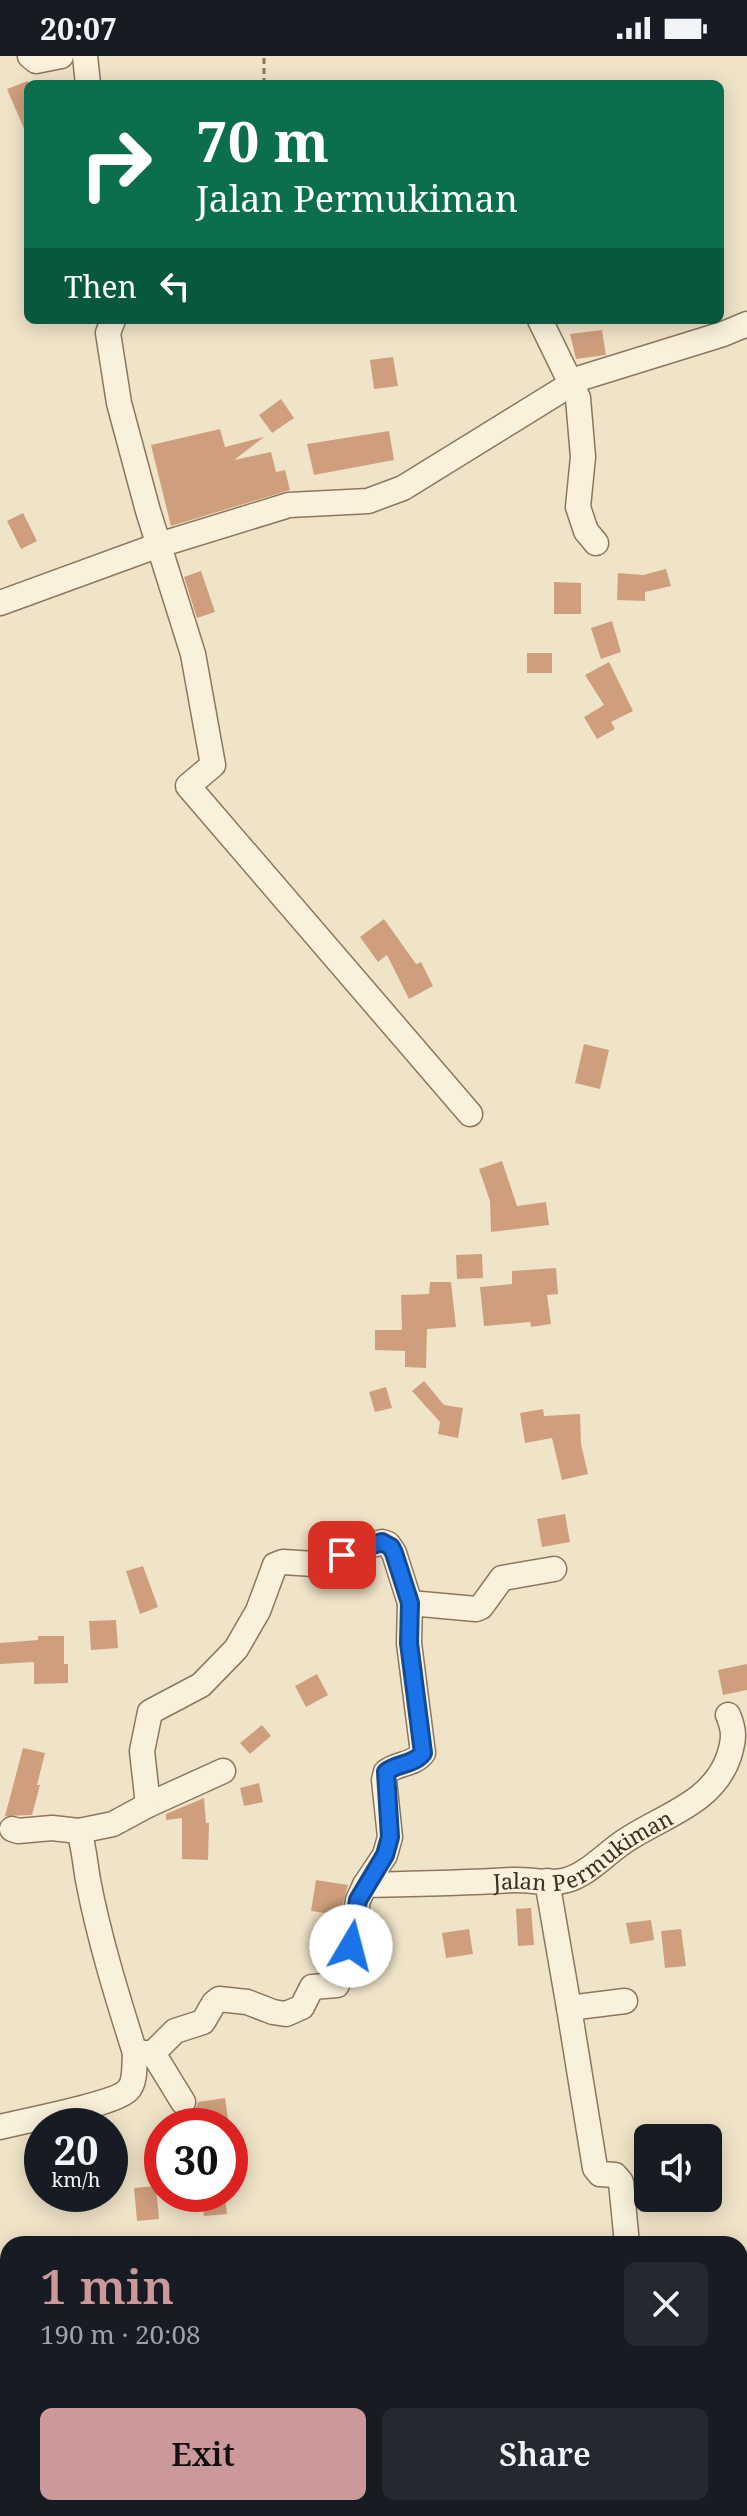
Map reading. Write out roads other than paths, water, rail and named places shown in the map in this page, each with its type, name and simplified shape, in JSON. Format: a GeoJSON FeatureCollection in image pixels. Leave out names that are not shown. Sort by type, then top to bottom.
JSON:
{"type":"FeatureCollection","features":[{"type":"Feature","properties":{"kind":"street"},"geometry":{"type":"LineString","coordinates":[[30,56],[36,61],[61,56]]}},
{"type":"Feature","properties":{"kind":"street"},"geometry":{"type":"LineString","coordinates":[[85,56],[88,80]]}},
{"type":"Feature","properties":{"kind":"street"},"geometry":{"type":"LineString","coordinates":[[111,324],[108,333],[119,403],[193,654],[213,765],[188,786],[470,1114]]}},
{"type":"Feature","properties":{"kind":"street"},"geometry":{"type":"LineString","coordinates":[[542,324],[578,398],[582,438],[578,507],[586,531],[596,543]]}},
{"type":"Feature","properties":{"kind":"street"},"geometry":{"type":"LineString","coordinates":[[0,603],[159,545],[289,505],[368,501],[403,488],[581,378],[745,330]]}},
{"type":"Feature","properties":{"kind":"street"},"geometry":{"type":"LineString","coordinates":[[0,2127],[81,2108],[124,2093],[131,2086],[144,2053],[175,2031],[203,2022],[219,1999],[247,2002],[286,2014],[302,2007],[312,1987],[337,1985],[351,1946],[358,1900],[385,1855],[390,1837],[386,1772],[416,1760],[423,1753],[409,1643],[410,1603],[394,1553],[388,1544],[382,1542],[314,1564],[283,1562],[275,1565],[258,1611],[236,1649],[201,1685],[150,1712],[142,1751],[148,1805]]}},
{"type":"Feature","properties":{"kind":"street"},"geometry":{"type":"LineString","coordinates":[[410,1603],[476,1609],[481,1607],[502,1578],[554,1569]]}},
{"type":"Feature","properties":{"kind":"street","name":"Jalan Permukiman"},"geometry":{"type":"LineString","coordinates":[[365,1885],[567,1880],[580,1874],[628,1838],[704,1794],[718,1780],[735,1737],[728,1715]]}},
{"type":"Feature","properties":{"kind":"street"},"geometry":{"type":"LineString","coordinates":[[12,1829],[79,1831],[113,1824],[223,1771]]}},
{"type":"Feature","properties":{"kind":"street"},"geometry":{"type":"LineString","coordinates":[[79,1831],[94,1905],[144,2053],[183,2102]]}},
{"type":"Feature","properties":{"kind":"street"},"geometry":{"type":"LineString","coordinates":[[547,1881],[595,2168],[600,2174],[615,2175],[621,2182],[626,2236]]}},
{"type":"Feature","properties":{"kind":"street"},"geometry":{"type":"LineString","coordinates":[[569,2008],[625,2001]]}}]}
